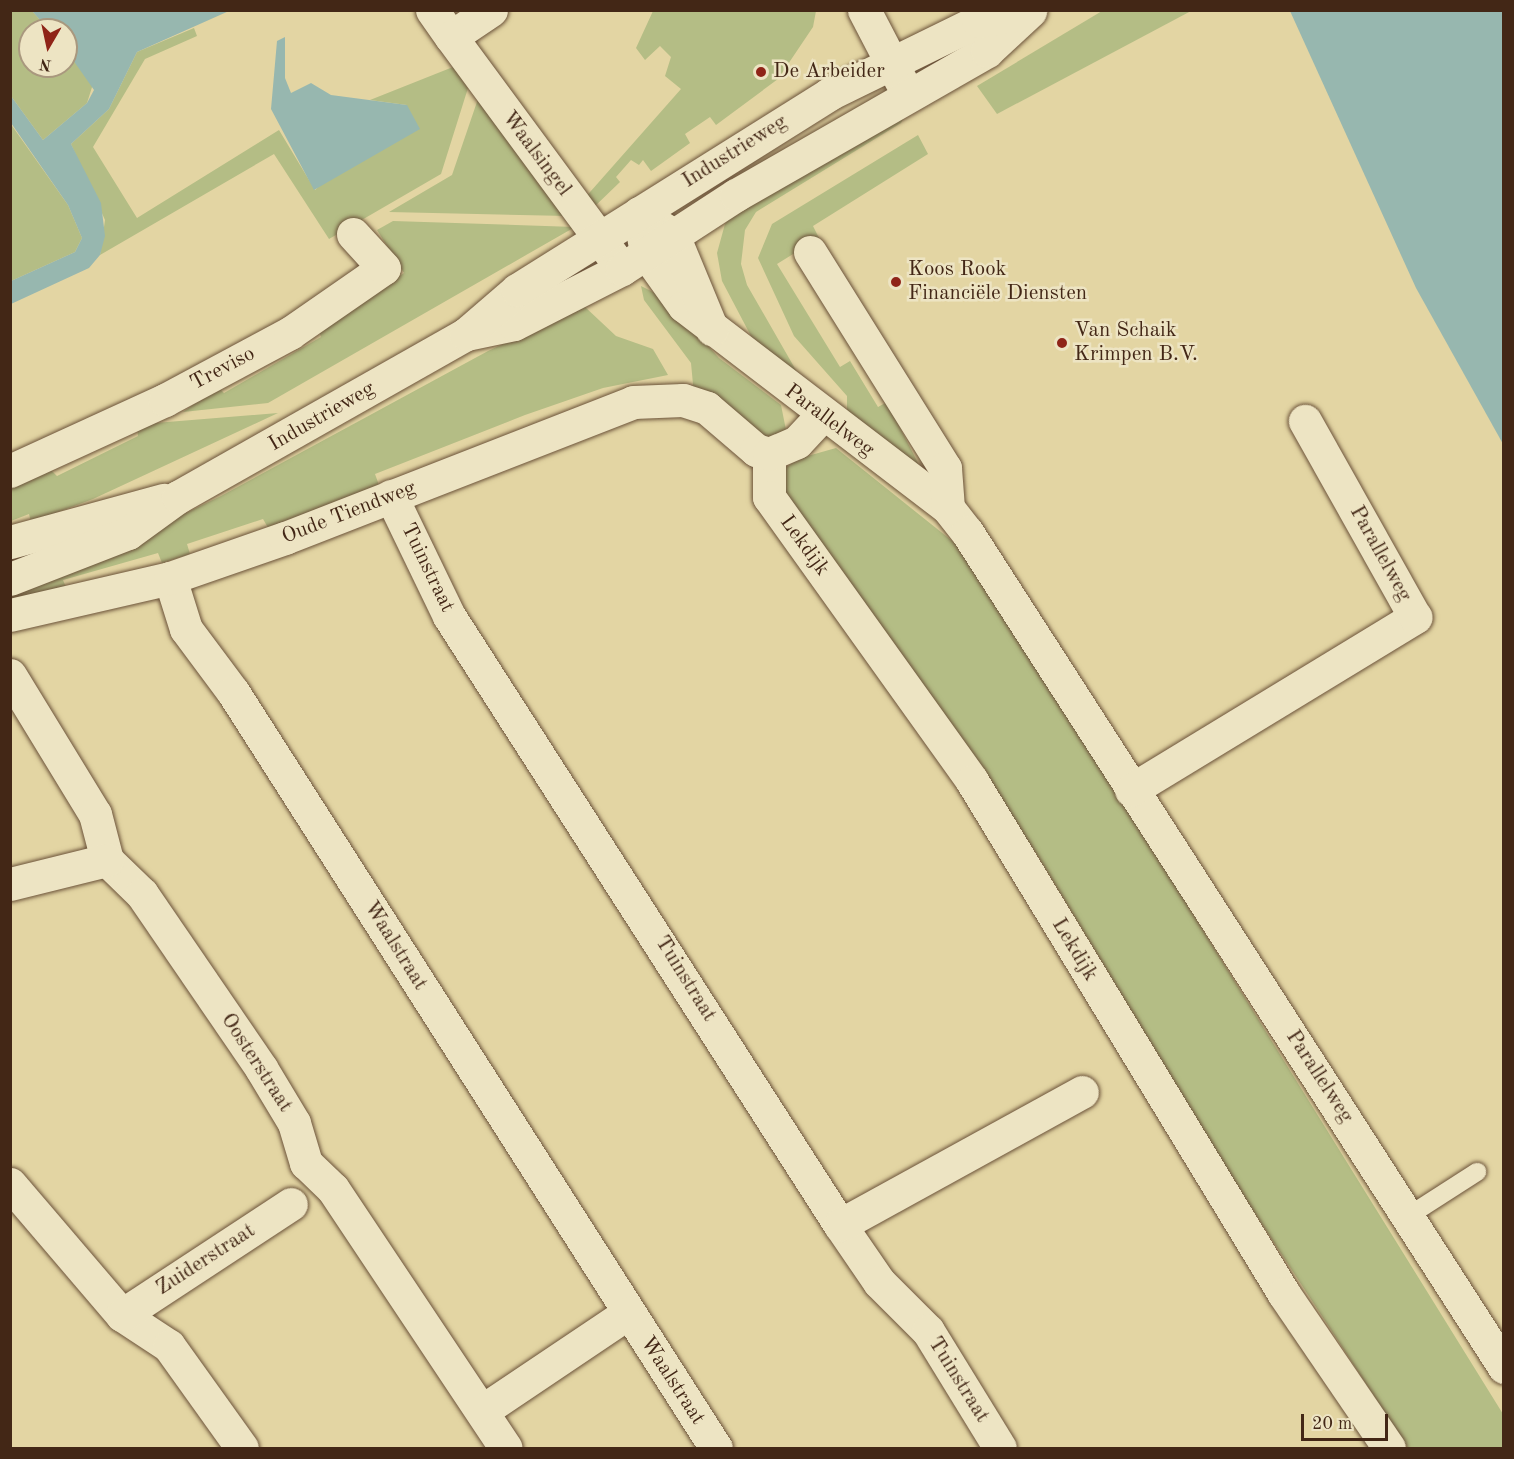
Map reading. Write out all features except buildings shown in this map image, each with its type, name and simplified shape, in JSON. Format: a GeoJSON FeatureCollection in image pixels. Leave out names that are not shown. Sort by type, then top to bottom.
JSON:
{"type":"FeatureCollection","features":[{"type":"Feature","properties":{"kind":"street","name":"Waalsingel"},"geometry":{"type":"LineString","coordinates":[[432,10],[554,181],[602,237],[634,261]]}},
{"type":"Feature","properties":{"kind":"street"},"geometry":{"type":"LineString","coordinates":[[451,37],[491,10]]}},
{"type":"Feature","properties":{"kind":"street"},"geometry":{"type":"LineString","coordinates":[[864,10],[910,97]]}},
{"type":"Feature","properties":{"kind":"street","name":"Industrieweg"},"geometry":{"type":"LineString","coordinates":[[10,579],[128,533],[177,497],[466,334],[495,305],[745,144],[889,61],[978,21],[1028,11]]}},
{"type":"Feature","properties":{"kind":"street","name":"Industrieweg"},"geometry":{"type":"LineString","coordinates":[[466,334],[514,324],[634,261],[673,235],[987,51],[1028,11]]}},
{"type":"Feature","properties":{"kind":"street"},"geometry":{"type":"LineString","coordinates":[[639,213],[673,235]]}},
{"type":"Feature","properties":{"kind":"street","name":"Parallelweg"},"geometry":{"type":"LineString","coordinates":[[639,213],[634,261],[684,306],[821,416],[948,508],[1410,1215],[1503,1367]]}},
{"type":"Feature","properties":{"kind":"street","name":"Treviso"},"geometry":{"type":"LineString","coordinates":[[10,471],[165,400],[280,338],[384,268],[353,234]]}},
{"type":"Feature","properties":{"kind":"street","name":"Parallelweg"},"geometry":{"type":"LineString","coordinates":[[673,235],[712,329]]}},
{"type":"Feature","properties":{"kind":"street","name":"Parallelweg"},"geometry":{"type":"LineString","coordinates":[[810,252],[945,468],[948,508]]}},
{"type":"Feature","properties":{"kind":"street","name":"Oude Tiendweg"},"geometry":{"type":"LineString","coordinates":[[10,615],[170,578],[391,496],[633,402],[683,400],[706,408],[756,450],[769,454]]}},
{"type":"Feature","properties":{"kind":"street"},"geometry":{"type":"LineString","coordinates":[[769,454],[797,442],[821,416]]}},
{"type":"Feature","properties":{"kind":"street","name":"Parallelweg"},"geometry":{"type":"LineString","coordinates":[[1131,790],[1415,617],[1305,421]]}},
{"type":"Feature","properties":{"kind":"street","name":"Lekdijk"},"geometry":{"type":"LineString","coordinates":[[769,454],[769,496],[972,781],[1284,1294],[1389,1449]]}},
{"type":"Feature","properties":{"kind":"street","name":"Tuinstraat"},"geometry":{"type":"LineString","coordinates":[[391,496],[449,616],[840,1225],[879,1282],[928,1331],[1000,1449]]}},
{"type":"Feature","properties":{"kind":"street","name":"Industrieweg"},"geometry":{"type":"LineString","coordinates":[[10,542],[177,497]]}},
{"type":"Feature","properties":{"kind":"street","name":"Waalstraat"},"geometry":{"type":"LineString","coordinates":[[170,578],[186,629],[251,720],[716,1449]]}},
{"type":"Feature","properties":{"kind":"street"},"geometry":{"type":"LineString","coordinates":[[10,675],[94,814],[107,860],[10,884]]}},
{"type":"Feature","properties":{"kind":"street","name":"Oosterstraat"},"geometry":{"type":"LineString","coordinates":[[107,860],[142,894],[282,1102],[302,1139],[306,1163],[333,1189],[506,1449]]}},
{"type":"Feature","properties":{"kind":"street"},"geometry":{"type":"LineString","coordinates":[[840,1225],[1082,1092]]}},
{"type":"Feature","properties":{"kind":"street"},"geometry":{"type":"LineString","coordinates":[[10,1184],[122,1315],[169,1346],[242,1449]]}},
{"type":"Feature","properties":{"kind":"street","name":"Zuiderstraat"},"geometry":{"type":"LineString","coordinates":[[122,1315],[291,1204]]}},
{"type":"Feature","properties":{"kind":"street","name":"Waalstraat"},"geometry":{"type":"LineString","coordinates":[[482,1411],[628,1313]]}},
{"type":"Feature","properties":{"kind":"lane"},"geometry":{"type":"LineString","coordinates":[[1410,1215],[1478,1172]]}},
{"type":"Feature","properties":{"kind":"green space"},"geometry":{"type":"Polygon","coordinates":[[[10,11],[32,11],[38,18],[18,18],[18,78],[78,78],[78,65],[93,84],[87,103],[43,140],[11,96],[10,11]]]}},
{"type":"Feature","properties":{"kind":"green space"},"geometry":{"type":"Polygon","coordinates":[[[653,11],[816,11],[813,27],[778,79],[716,125],[710,117],[685,134],[690,143],[651,171],[643,160],[639,165],[631,160],[616,177],[620,182],[593,208],[583,200],[681,89],[665,76],[671,57],[660,46],[645,60],[636,48],[653,11]]]}},
{"type":"Feature","properties":{"kind":"green space"},"geometry":{"type":"Polygon","coordinates":[[[1102,11],[1191,11],[997,114],[977,86],[1102,11]]]}},
{"type":"Feature","properties":{"kind":"green space"},"geometry":{"type":"Polygon","coordinates":[[[194,28],[197,36],[145,59],[93,147],[137,218],[279,130],[315,190],[407,105],[370,100],[453,67],[468,88],[441,174],[329,239],[274,154],[100,255],[105,220],[71,144],[109,109],[137,52],[194,28]]]}},
{"type":"Feature","properties":{"kind":"green space"},"geometry":{"type":"Polygon","coordinates":[[[479,96],[568,216],[389,212],[452,175],[479,96]]]}},
{"type":"Feature","properties":{"kind":"green space"},"geometry":{"type":"Polygon","coordinates":[[[907,112],[901,123],[756,212],[745,230],[741,264],[747,285],[797,372],[794,376],[752,338],[722,281],[717,253],[725,224],[733,212],[907,112]]]}},
{"type":"Feature","properties":{"kind":"green space"},"geometry":{"type":"Polygon","coordinates":[[[10,123],[68,205],[82,238],[75,252],[11,281],[10,123]]]}},
{"type":"Feature","properties":{"kind":"green space"},"geometry":{"type":"Polygon","coordinates":[[[918,135],[928,154],[813,226],[819,238],[777,264],[840,367],[850,361],[878,407],[887,402],[919,465],[847,412],[847,396],[794,336],[758,258],[772,224],[918,135]]]}},
{"type":"Feature","properties":{"kind":"green space"},"geometry":{"type":"Polygon","coordinates":[[[393,221],[575,227],[268,403],[183,412],[218,387],[224,393],[321,337],[318,328],[404,273],[377,230],[393,221]]]}},
{"type":"Feature","properties":{"kind":"green space"},"geometry":{"type":"Polygon","coordinates":[[[641,286],[663,297],[719,358],[781,405],[786,430],[763,440],[694,395],[691,363],[644,300],[641,286]]]}},
{"type":"Feature","properties":{"kind":"green space"},"geometry":{"type":"Polygon","coordinates":[[[584,306],[616,336],[653,349],[668,375],[603,388],[525,415],[375,474],[380,488],[270,531],[263,519],[187,544],[190,554],[162,563],[158,553],[63,580],[68,592],[11,606],[10,591],[51,578],[221,496],[488,351],[584,306]]]}},
{"type":"Feature","properties":{"kind":"green space"},"geometry":{"type":"Polygon","coordinates":[[[278,413],[93,499],[31,522],[29,514],[11,521],[11,485],[50,469],[57,476],[138,436],[137,427],[143,424],[278,413]]]}},
{"type":"Feature","properties":{"kind":"green space"},"geometry":{"type":"Polygon","coordinates":[[[836,448],[971,556],[1503,1414],[1503,1448],[1408,1448],[1241,1192],[1036,853],[779,491],[777,475],[797,459],[836,448]]]}},
{"type":"Feature","properties":{"kind":"water"},"geometry":{"type":"Polygon","coordinates":[[[32,11],[229,11],[137,52],[109,109],[71,144],[101,203],[105,236],[100,255],[89,268],[11,304],[11,281],[75,252],[82,238],[68,205],[11,123],[11,96],[43,140],[87,103],[94,90],[78,67],[78,18],[38,18],[32,11]]]}},
{"type":"Feature","properties":{"kind":"water"},"geometry":{"type":"Polygon","coordinates":[[[1290,11],[1503,11],[1503,444],[1416,288],[1290,11]]]}},
{"type":"Feature","properties":{"kind":"water"},"geometry":{"type":"Polygon","coordinates":[[[285,37],[285,78],[291,93],[311,83],[331,95],[407,105],[420,129],[314,190],[271,109],[277,41],[285,37]]]}},
{"type":"Feature","properties":{"kind":"place","name":"De Arbeider"},"geometry":{"type":"Point","coordinates":[761,72]}},
{"type":"Feature","properties":{"kind":"place","name":"Koos Rook Financiële Diensten"},"geometry":{"type":"Point","coordinates":[896,282]}},
{"type":"Feature","properties":{"kind":"place","name":"Van Schaik Krimpen B.V."},"geometry":{"type":"Point","coordinates":[1062,343]}}]}
